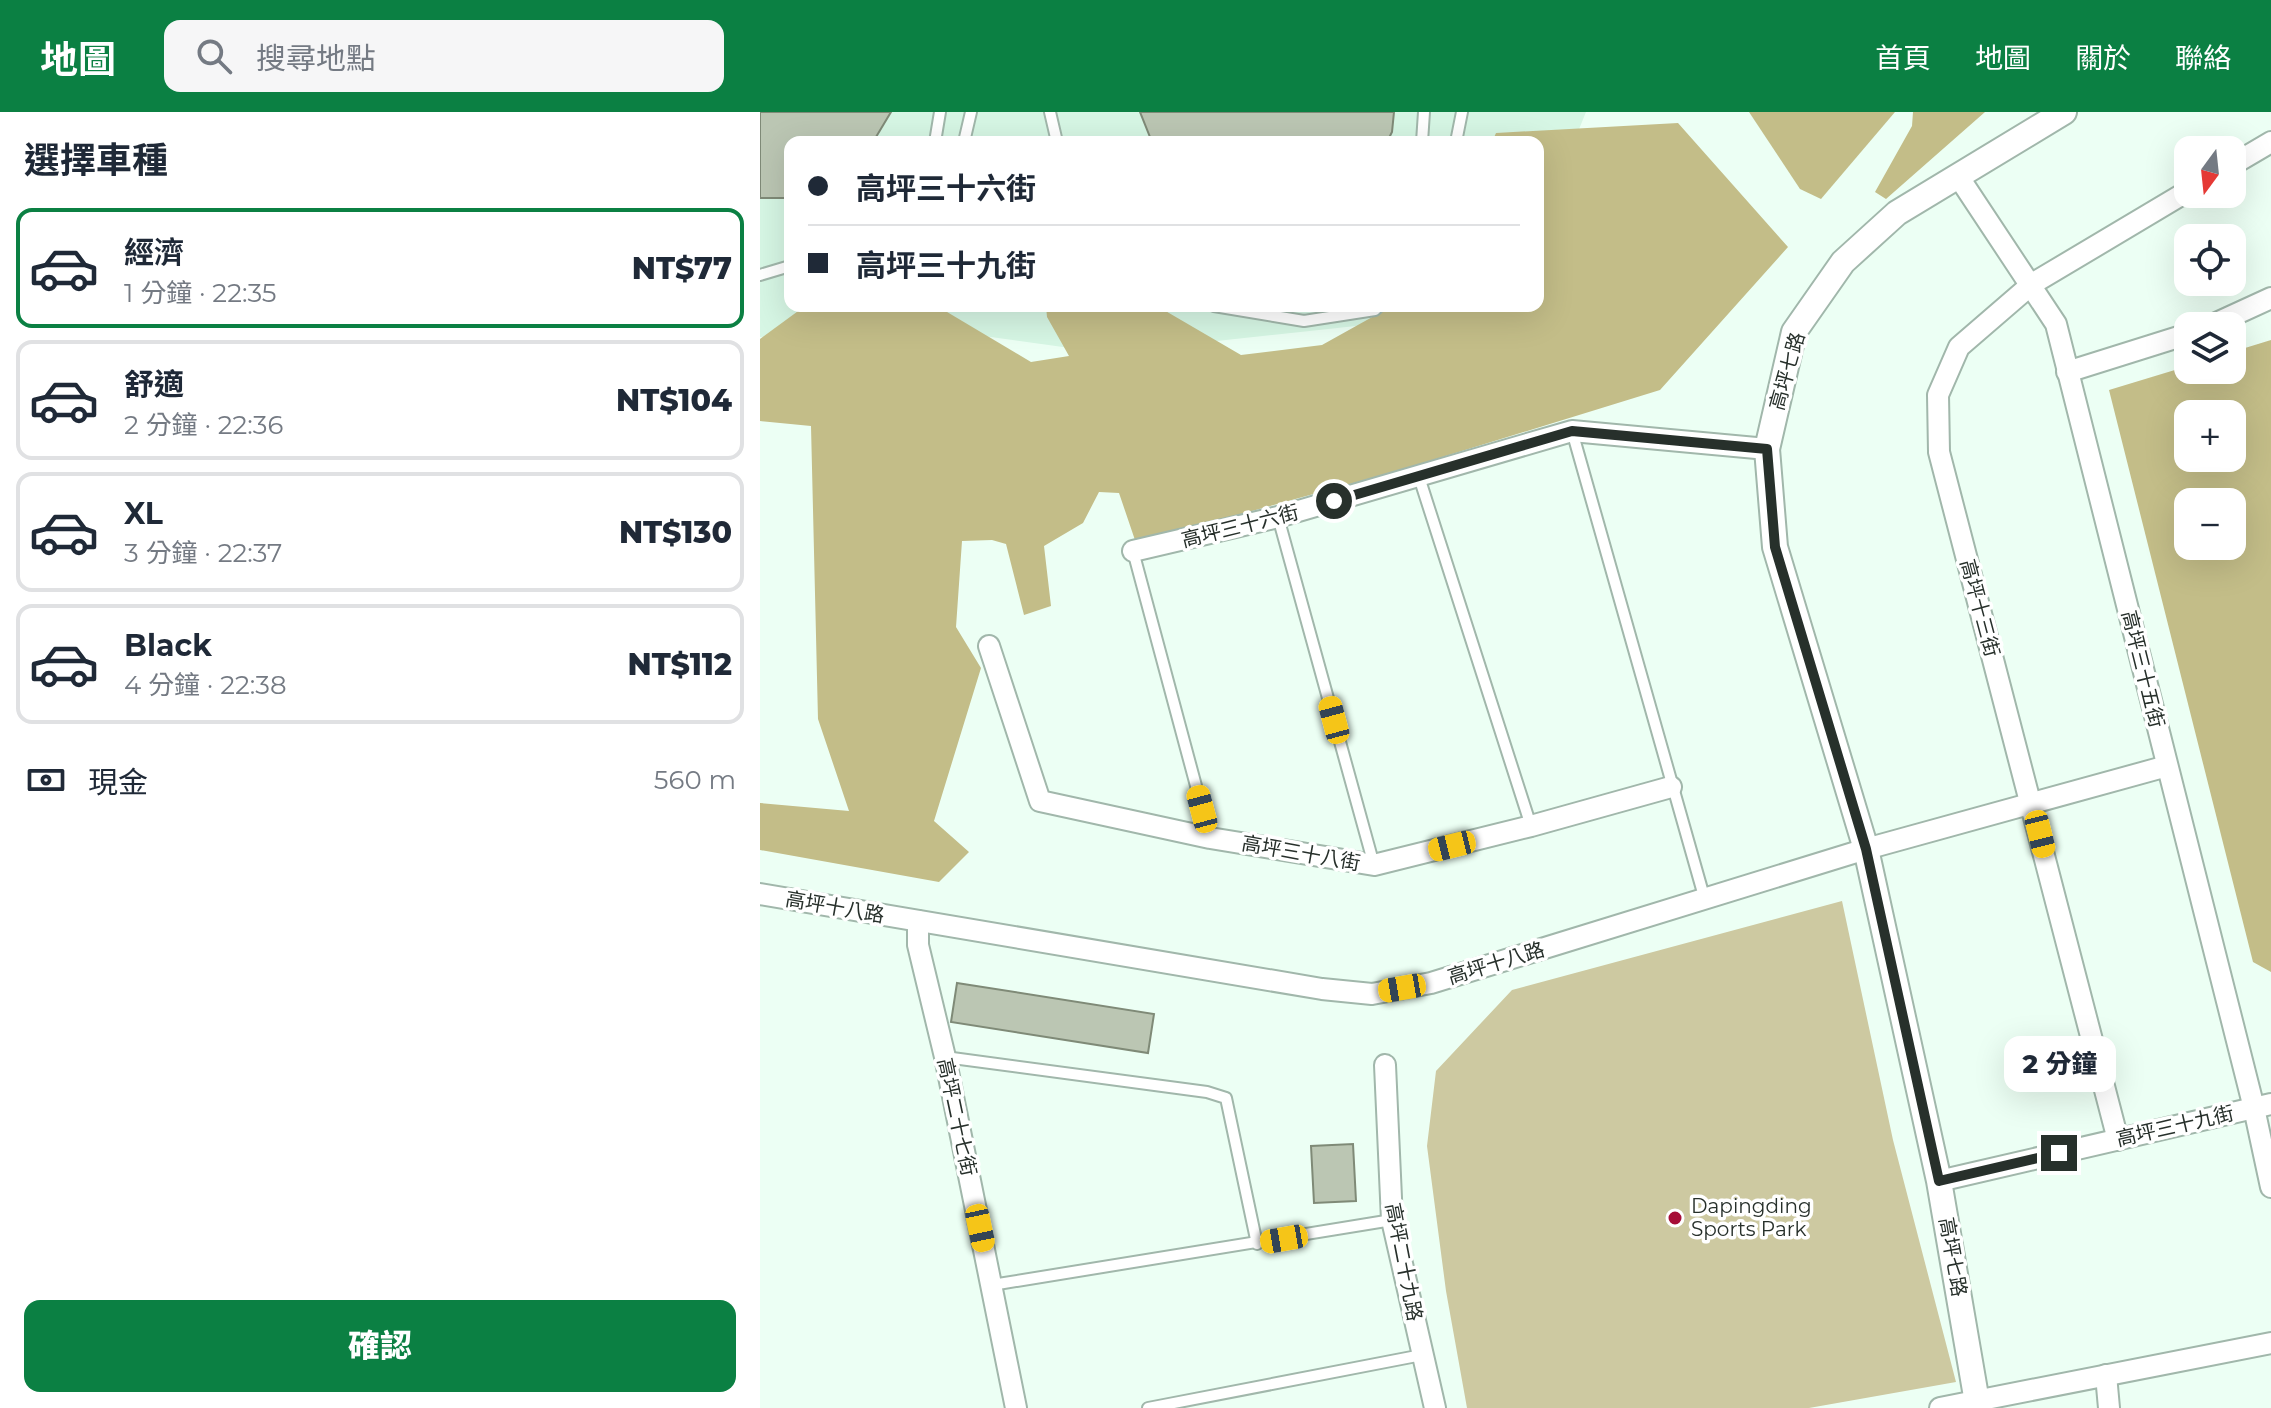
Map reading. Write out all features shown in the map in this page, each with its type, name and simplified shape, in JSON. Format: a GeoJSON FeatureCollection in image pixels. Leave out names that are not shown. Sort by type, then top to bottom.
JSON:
{"type":"FeatureCollection","features":[{"type":"Feature","properties":{"kind":"street","name":"高坪七路"},"geometry":{"type":"LineString","coordinates":[[1978,1404],[1939,1181],[1866,849],[1775,547],[1767,449],[1794,332],[1843,262],[1897,213],[2064,112]]}},
{"type":"Feature","properties":{"kind":"street"},"geometry":{"type":"LineString","coordinates":[[2246,157],[2271,142]]}},
{"type":"Feature","properties":{"kind":"street","name":"高坪三十五街"},"geometry":{"type":"LineString","coordinates":[[1958,176],[2056,324],[2167,766],[2263,1106],[2271,1187]]}},
{"type":"Feature","properties":{"kind":"street","name":"高坪十三街"},"geometry":{"type":"LineString","coordinates":[[2118,1140],[1939,452],[1938,395],[1959,347],[2032,284],[2174,199]]}},
{"type":"Feature","properties":{"kind":"street"},"geometry":{"type":"LineString","coordinates":[[2240,312],[2271,298]]}},
{"type":"Feature","properties":{"kind":"street"},"geometry":{"type":"LineString","coordinates":[[2067,372],[2174,338]]}},
{"type":"Feature","properties":{"kind":"street","name":"高坪三十六街"},"geometry":{"type":"LineString","coordinates":[[1133,551],[1278,517],[1572,431],[1767,449]]}},
{"type":"Feature","properties":{"kind":"street","name":"高坪三十八街"},"geometry":{"type":"LineString","coordinates":[[989,646],[1040,801],[1210,838],[1374,865],[1671,787]]}},
{"type":"Feature","properties":{"kind":"street","name":"高坪十八路"},"geometry":{"type":"LineString","coordinates":[[760,894],[1322,989],[1372,994],[1431,983],[1866,849],[2167,766]]}},
{"type":"Feature","properties":{"kind":"street","name":"高坪二十七街"},"geometry":{"type":"LineString","coordinates":[[918,921],[918,945],[945,1057],[1016,1408]]}},
{"type":"Feature","properties":{"kind":"street","name":"高坪二十九路"},"geometry":{"type":"LineString","coordinates":[[1385,1065],[1392,1220],[1435,1408]]}},
{"type":"Feature","properties":{"kind":"street","name":"高坪三十九街"},"geometry":{"type":"LineString","coordinates":[[1939,1181],[2263,1106]]}},
{"type":"Feature","properties":{"kind":"street"},"geometry":{"type":"LineString","coordinates":[[1940,1408],[1978,1404],[2271,1343]]}},
{"type":"Feature","properties":{"kind":"street"},"geometry":{"type":"LineString","coordinates":[[2106,1375],[2109,1408]]}},
{"type":"Feature","properties":{"kind":"lane"},"geometry":{"type":"LineString","coordinates":[[936,136],[940,112]]}},
{"type":"Feature","properties":{"kind":"lane"},"geometry":{"type":"LineString","coordinates":[[965,136],[971,112]]}},
{"type":"Feature","properties":{"kind":"lane"},"geometry":{"type":"LineString","coordinates":[[1050,112],[1056,136]]}},
{"type":"Feature","properties":{"kind":"lane"},"geometry":{"type":"LineString","coordinates":[[1422,136],[1424,112]]}},
{"type":"Feature","properties":{"kind":"lane"},"geometry":{"type":"LineString","coordinates":[[1457,136],[1462,112]]}},
{"type":"Feature","properties":{"kind":"lane"},"geometry":{"type":"LineString","coordinates":[[760,275],[784,268]]}},
{"type":"Feature","properties":{"kind":"lane"},"geometry":{"type":"LineString","coordinates":[[1250,312],[1304,321],[1362,312]]}},
{"type":"Feature","properties":{"kind":"lane"},"geometry":{"type":"LineString","coordinates":[[1572,431],[1705,900]]}},
{"type":"Feature","properties":{"kind":"lane"},"geometry":{"type":"LineString","coordinates":[[1419,477],[1531,826]]}},
{"type":"Feature","properties":{"kind":"lane"},"geometry":{"type":"LineString","coordinates":[[1278,517],[1374,865]]}},
{"type":"Feature","properties":{"kind":"lane"},"geometry":{"type":"LineString","coordinates":[[1133,551],[1210,838]]}},
{"type":"Feature","properties":{"kind":"lane"},"geometry":{"type":"LineString","coordinates":[[945,1057],[1207,1092],[1226,1098],[1257,1244]]}},
{"type":"Feature","properties":{"kind":"lane"},"geometry":{"type":"LineString","coordinates":[[992,1285],[1392,1220]]}},
{"type":"Feature","properties":{"kind":"lane"},"geometry":{"type":"LineString","coordinates":[[1148,1408],[1422,1355]]}},
{"type":"Feature","properties":{"kind":"shaded area"},"geometry":{"type":"Polygon","coordinates":[[[760,112],[1586,112],[1544,215],[1544,136],[784,136],[784,312],[1486,312],[1106,353],[940,330],[760,337],[760,112]]]}},
{"type":"Feature","properties":{"kind":"shaded area"},"geometry":{"type":"Polygon","coordinates":[[[1749,112],[1895,112],[1821,199],[1800,189],[1749,112]]]}},
{"type":"Feature","properties":{"kind":"shaded area"},"geometry":{"type":"Polygon","coordinates":[[[1913,112],[1985,112],[1886,199],[1875,192],[1912,126],[1913,112]]]}},
{"type":"Feature","properties":{"kind":"shaded area"},"geometry":{"type":"Polygon","coordinates":[[[1678,123],[1788,247],[1660,390],[1397,471],[1136,543],[1119,493],[1099,492],[1083,523],[1044,546],[1051,606],[1024,615],[1006,544],[992,540],[962,541],[956,627],[981,668],[934,821],[969,852],[939,882],[760,850],[760,803],[849,811],[818,719],[811,426],[760,421],[760,339],[797,312],[947,312],[1031,362],[1069,356],[1047,312],[1167,312],[1241,355],[1322,345],[1381,312],[1544,312],[1544,136],[1495,136],[1496,133],[1678,123]]]}},
{"type":"Feature","properties":{"kind":"shaded area"},"geometry":{"type":"Polygon","coordinates":[[[2271,340],[2271,972],[2253,962],[2109,390],[2174,370],[2174,384],[2246,384],[2246,348],[2271,340]]]}},
{"type":"Feature","properties":{"kind":"shaded area","name":"Dapingding Sports Park"},"geometry":{"type":"Polygon","coordinates":[[[1842,901],[1893,1140],[1956,1382],[1809,1408],[1467,1408],[1446,1291],[1427,1146],[1436,1071],[1512,990],[1842,901]]]}},
{"type":"Feature","properties":{"kind":"building"},"geometry":{"type":"Polygon","coordinates":[[[760,112],[891,112],[877,136],[784,136],[784,198],[760,198],[760,112]]]}},
{"type":"Feature","properties":{"kind":"building"},"geometry":{"type":"Polygon","coordinates":[[[1140,112],[1394,112],[1390,136],[1150,136],[1140,112]]]}},
{"type":"Feature","properties":{"kind":"building"},"geometry":{"type":"Polygon","coordinates":[[[957,983],[1154,1014],[1148,1053],[951,1022],[957,983]]]}},
{"type":"Feature","properties":{"kind":"building"},"geometry":{"type":"Polygon","coordinates":[[[1353,1144],[1356,1201],[1314,1203],[1311,1146],[1353,1144]]]}},
{"type":"Feature","properties":{"kind":"place","name":"Dapingding Sports Park"},"geometry":{"type":"Point","coordinates":[1675,1218]}},
{"type":"Feature","properties":{"kind":"route"},"geometry":{"type":"LineString","coordinates":[[1334,501],[1572,431],[1767,449],[1775,547],[1866,849],[1939,1181],[2059,1153]]}}]}
